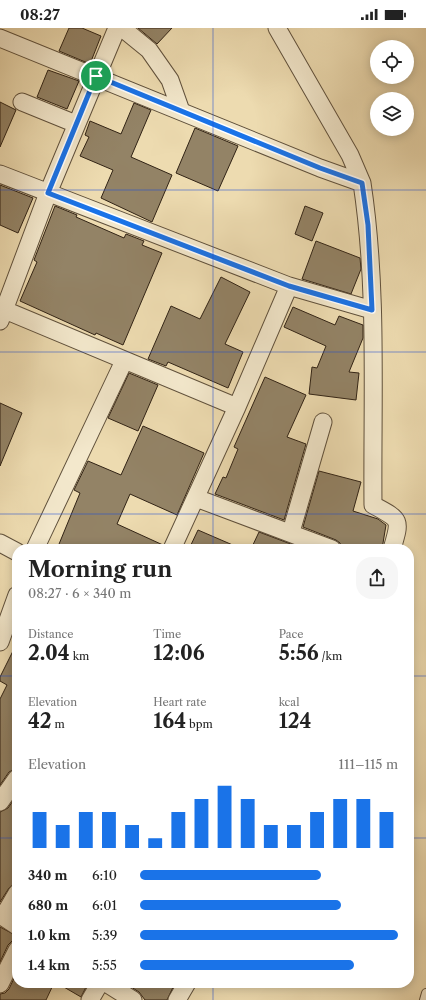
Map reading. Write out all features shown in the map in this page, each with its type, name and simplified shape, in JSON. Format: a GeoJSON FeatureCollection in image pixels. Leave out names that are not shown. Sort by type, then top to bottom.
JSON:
{"type":"FeatureCollection","features":[{"type":"Feature","properties":{"kind":"street"},"geometry":{"type":"LineString","coordinates":[[117,28],[48,193],[2,313],[124,360],[237,407]]}},
{"type":"Feature","properties":{"kind":"street"},"geometry":{"type":"LineString","coordinates":[[122,28],[149,50],[170,80],[181,111]]}},
{"type":"Feature","properties":{"kind":"street"},"geometry":{"type":"LineString","coordinates":[[277,28],[350,155],[362,183],[368,225],[372,310],[373,505],[394,517],[398,522],[398,529],[394,544]]}},
{"type":"Feature","properties":{"kind":"street"},"geometry":{"type":"LineString","coordinates":[[0,38],[320,168],[362,183]]}},
{"type":"Feature","properties":{"kind":"street"},"geometry":{"type":"LineString","coordinates":[[22,102],[76,124]]}},
{"type":"Feature","properties":{"kind":"street"},"geometry":{"type":"LineString","coordinates":[[0,174],[289,286],[372,310]]}},
{"type":"Feature","properties":{"kind":"street"},"geometry":{"type":"LineString","coordinates":[[174,544],[237,407],[289,286]]}},
{"type":"Feature","properties":{"kind":"street"},"geometry":{"type":"LineString","coordinates":[[37,544],[124,360]]}},
{"type":"Feature","properties":{"kind":"street"},"geometry":{"type":"LineString","coordinates":[[291,532],[323,422]]}},
{"type":"Feature","properties":{"kind":"street"},"geometry":{"type":"LineString","coordinates":[[196,498],[320,544]]}},
{"type":"Feature","properties":{"kind":"street"},"geometry":{"type":"LineString","coordinates":[[0,543],[12,549]]}},
{"type":"Feature","properties":{"kind":"street"},"geometry":{"type":"LineString","coordinates":[[0,642],[12,609]]}},
{"type":"Feature","properties":{"kind":"street"},"geometry":{"type":"LineString","coordinates":[[0,802],[12,785]]}},
{"type":"Feature","properties":{"kind":"street"},"geometry":{"type":"LineString","coordinates":[[7,919],[12,906]]}},
{"type":"Feature","properties":{"kind":"street"},"geometry":{"type":"LineString","coordinates":[[0,984],[12,960]]}},
{"type":"Feature","properties":{"kind":"street"},"geometry":{"type":"LineString","coordinates":[[90,1000],[97,988]]}},
{"type":"Feature","properties":{"kind":"street"},"geometry":{"type":"LineString","coordinates":[[114,988],[133,1000]]}},
{"type":"Feature","properties":{"kind":"street"},"geometry":{"type":"LineString","coordinates":[[177,1000],[184,988]]}},
{"type":"Feature","properties":{"kind":"lane"},"geometry":{"type":"LineString","coordinates":[[424,1000],[426,993]]}},
{"type":"Feature","properties":{"kind":"building"},"geometry":{"type":"Polygon","coordinates":[[[69,28],[82,28],[101,36],[90,64],[59,51],[69,28]]]}},
{"type":"Feature","properties":{"kind":"building"},"geometry":{"type":"Polygon","coordinates":[[[138,28],[172,28],[157,44],[138,28]]]}},
{"type":"Feature","properties":{"kind":"building"},"geometry":{"type":"Polygon","coordinates":[[[48,70],[79,81],[67,109],[37,97],[48,70]]]}},
{"type":"Feature","properties":{"kind":"building"},"geometry":{"type":"Polygon","coordinates":[[[0,102],[16,110],[0,147],[0,102]]]}},
{"type":"Feature","properties":{"kind":"building"},"geometry":{"type":"Polygon","coordinates":[[[134,103],[151,110],[131,157],[172,175],[152,222],[101,198],[113,170],[80,156],[89,137],[85,135],[90,121],[121,134],[134,103]]]}},
{"type":"Feature","properties":{"kind":"building"},"geometry":{"type":"Polygon","coordinates":[[[195,128],[238,146],[218,191],[176,173],[195,128]]]}},
{"type":"Feature","properties":{"kind":"building"},"geometry":{"type":"Polygon","coordinates":[[[0,185],[33,198],[18,233],[0,225],[0,185]]]}},
{"type":"Feature","properties":{"kind":"building"},"geometry":{"type":"Polygon","coordinates":[[[55,206],[124,238],[126,234],[144,241],[142,245],[162,253],[123,345],[96,333],[95,335],[20,301],[37,262],[34,260],[55,206]]]}},
{"type":"Feature","properties":{"kind":"building"},"geometry":{"type":"Polygon","coordinates":[[[305,206],[323,213],[312,241],[295,234],[305,206]]]}},
{"type":"Feature","properties":{"kind":"building"},"geometry":{"type":"Polygon","coordinates":[[[316,241],[360,258],[361,269],[351,294],[302,279],[316,241]]]}},
{"type":"Feature","properties":{"kind":"building"},"geometry":{"type":"Polygon","coordinates":[[[221,277],[250,292],[225,344],[243,352],[228,388],[168,362],[166,366],[148,359],[171,306],[200,319],[221,277]]]}},
{"type":"Feature","properties":{"kind":"building"},"geometry":{"type":"Polygon","coordinates":[[[293,307],[335,325],[339,316],[363,325],[363,338],[349,372],[359,373],[356,400],[309,394],[312,367],[317,368],[326,346],[284,327],[293,307]]]}},
{"type":"Feature","properties":{"kind":"building"},"geometry":{"type":"Polygon","coordinates":[[[129,373],[158,385],[138,431],[108,418],[129,373]]]}},
{"type":"Feature","properties":{"kind":"building"},"geometry":{"type":"Polygon","coordinates":[[[265,377],[306,395],[287,437],[306,444],[284,520],[215,494],[223,477],[226,478],[238,449],[234,447],[265,377]]]}},
{"type":"Feature","properties":{"kind":"building"},"geometry":{"type":"Polygon","coordinates":[[[0,403],[22,413],[0,466],[0,403]]]}},
{"type":"Feature","properties":{"kind":"building"},"geometry":{"type":"Polygon","coordinates":[[[143,426],[204,453],[177,515],[130,494],[117,524],[161,544],[59,544],[80,493],[74,490],[88,461],[121,475],[143,426]]]}},
{"type":"Feature","properties":{"kind":"building"},"geometry":{"type":"Polygon","coordinates":[[[319,471],[361,482],[353,511],[378,519],[386,525],[383,544],[340,544],[336,540],[303,527],[319,471]]]}},
{"type":"Feature","properties":{"kind":"building"},"geometry":{"type":"Polygon","coordinates":[[[198,530],[230,544],[191,544],[198,530]]]}},
{"type":"Feature","properties":{"kind":"building"},"geometry":{"type":"Polygon","coordinates":[[[259,532],[291,544],[253,544],[259,532]]]}},
{"type":"Feature","properties":{"kind":"building"},"geometry":{"type":"Polygon","coordinates":[[[12,653],[12,770],[9,772],[0,785],[0,699],[7,685],[0,681],[0,677],[12,653]]]}},
{"type":"Feature","properties":{"kind":"building"},"geometry":{"type":"Polygon","coordinates":[[[12,802],[12,886],[9,888],[0,902],[0,812],[8,808],[12,802]]]}},
{"type":"Feature","properties":{"kind":"building"},"geometry":{"type":"Polygon","coordinates":[[[0,927],[12,933],[12,941],[8,945],[0,962],[0,927]]]}},
{"type":"Feature","properties":{"kind":"building"},"geometry":{"type":"Polygon","coordinates":[[[12,983],[12,988],[52,988],[46,1000],[0,1000],[0,994],[5,993],[12,983]]]}},
{"type":"Feature","properties":{"kind":"building"},"geometry":{"type":"Polygon","coordinates":[[[66,988],[86,988],[81,997],[66,988]]]}},
{"type":"Feature","properties":{"kind":"building"},"geometry":{"type":"Polygon","coordinates":[[[133,988],[173,988],[167,1000],[145,1000],[139,992],[133,988]]]}},
{"type":"Feature","properties":{"kind":"route"},"geometry":{"type":"LineString","coordinates":[[96,76],[320,168],[362,183],[368,225],[372,310],[289,286],[48,193],[96,76]]}}]}
